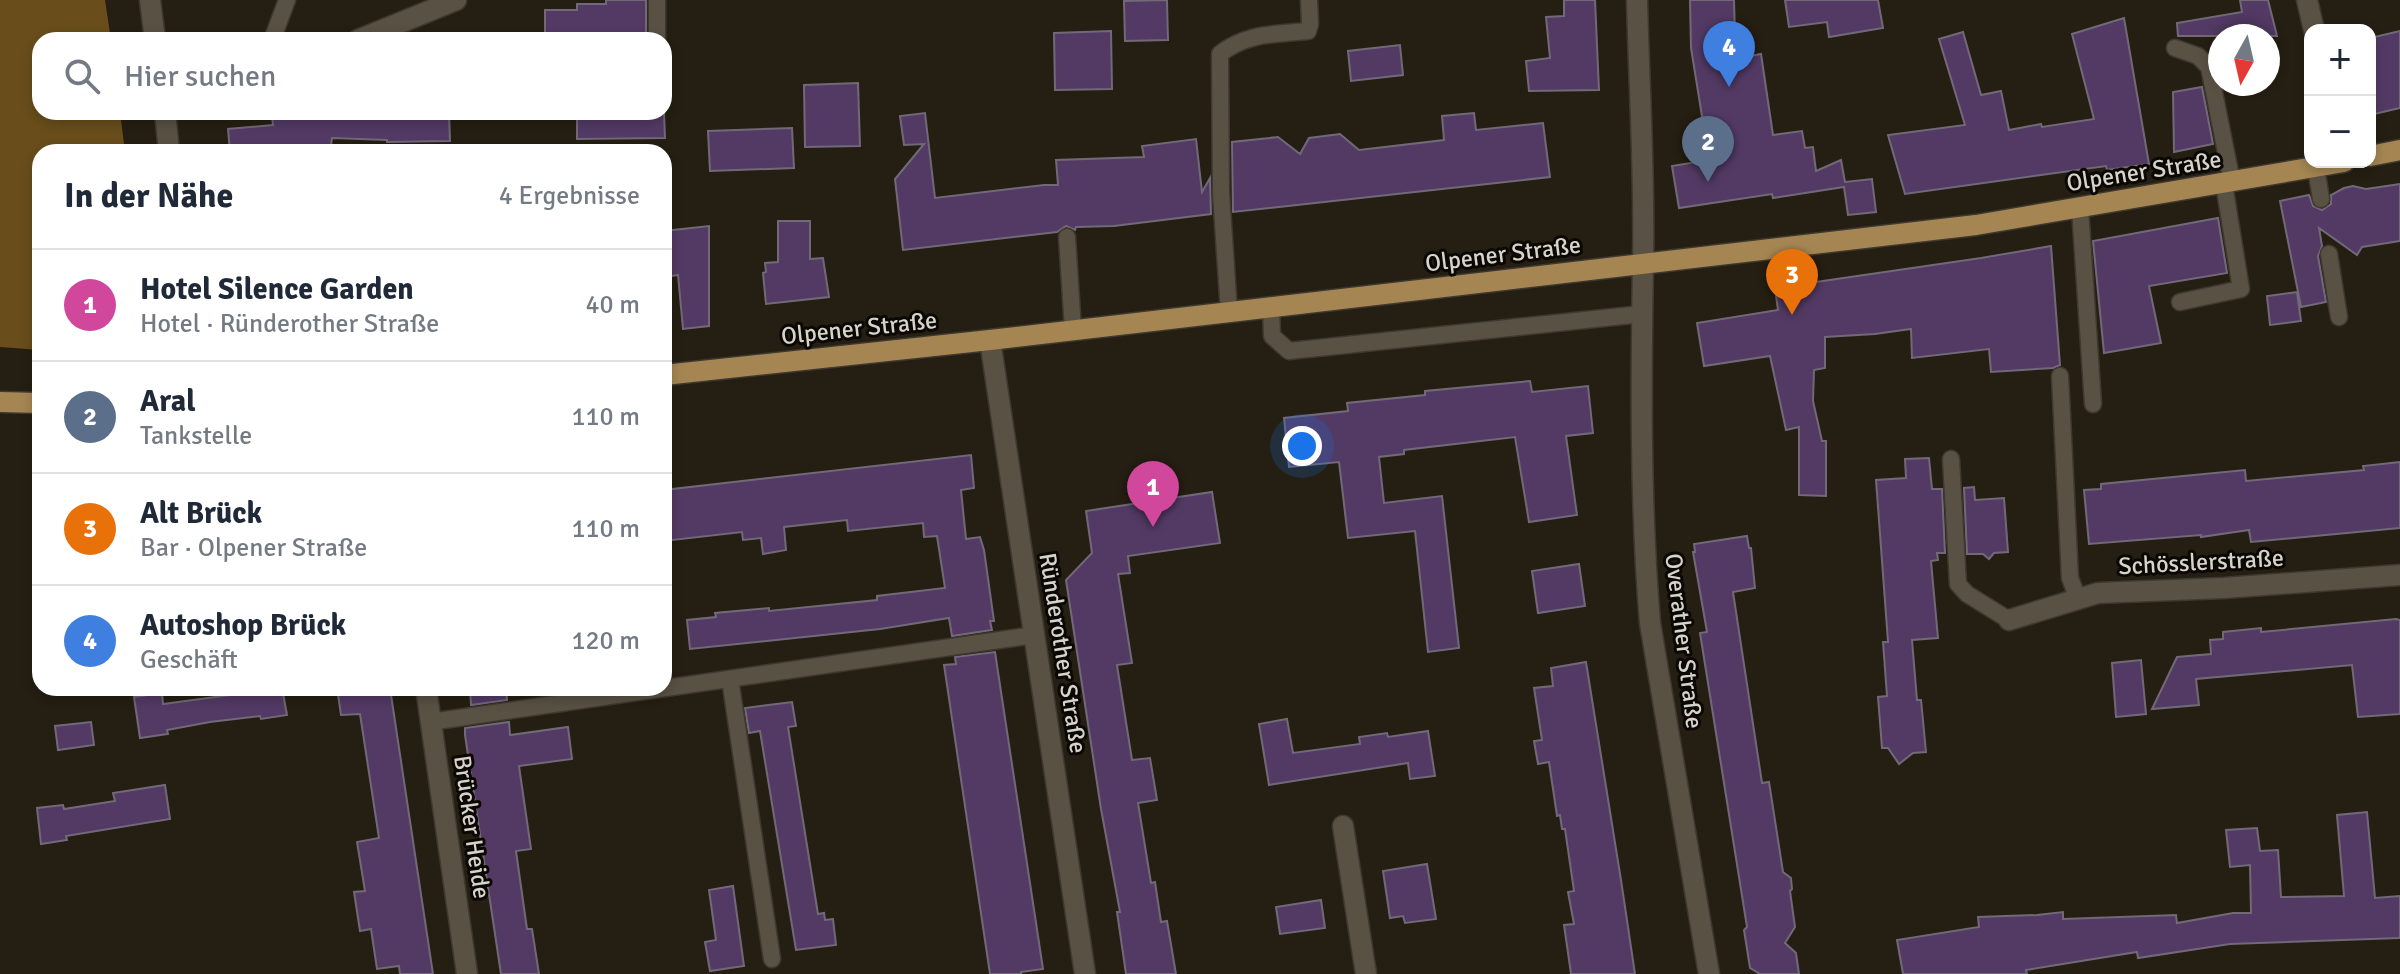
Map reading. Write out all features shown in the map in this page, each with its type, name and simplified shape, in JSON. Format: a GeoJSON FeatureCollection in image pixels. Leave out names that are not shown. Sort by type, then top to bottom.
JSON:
{"type":"FeatureCollection","features":[{"type":"Feature","properties":{"kind":"main road"},"geometry":{"type":"LineString","coordinates":[[2376,155],[2400,150]]}},
{"type":"Feature","properties":{"kind":"main road","name":"Olpener Straße"},"geometry":{"type":"LineString","coordinates":[[672,374],[1976,225],[2316,168]]}},
{"type":"Feature","properties":{"kind":"main road"},"geometry":{"type":"LineString","coordinates":[[0,402],[32,403]]}},
{"type":"Feature","properties":{"kind":"street"},"geometry":{"type":"LineString","coordinates":[[150,0],[154,32]]}},
{"type":"Feature","properties":{"kind":"street"},"geometry":{"type":"LineString","coordinates":[[378,32],[456,0]]}},
{"type":"Feature","properties":{"kind":"street","name":"Overather Straße"},"geometry":{"type":"LineString","coordinates":[[1637,0],[1646,571],[1650,623],[1709,974]]}},
{"type":"Feature","properties":{"kind":"street"},"geometry":{"type":"LineString","coordinates":[[2307,0],[2313,24]]}},
{"type":"Feature","properties":{"kind":"street"},"geometry":{"type":"LineString","coordinates":[[166,120],[168,144]]}},
{"type":"Feature","properties":{"kind":"street","name":"Ründerother Straße"},"geometry":{"type":"LineString","coordinates":[[990,340],[1085,974]]}},
{"type":"Feature","properties":{"kind":"street","name":"Schösslerstraße"},"geometry":{"type":"LineString","coordinates":[[2009,620],[2098,593],[2224,588],[2400,575]]}},
{"type":"Feature","properties":{"kind":"street","name":"Brücker Heide"},"geometry":{"type":"LineString","coordinates":[[427,696],[467,974]]}},
{"type":"Feature","properties":{"kind":"street"},"geometry":{"type":"LineString","coordinates":[[1343,826],[1366,974]]}},
{"type":"Feature","properties":{"kind":"lane"},"geometry":{"type":"LineString","coordinates":[[275,32],[287,0]]}},
{"type":"Feature","properties":{"kind":"lane"},"geometry":{"type":"LineString","coordinates":[[657,0],[657,32]]}},
{"type":"Feature","properties":{"kind":"lane"},"geometry":{"type":"LineString","coordinates":[[1229,312],[1221,193],[1220,54],[1248,37],[1308,31],[1309,0]]}},
{"type":"Feature","properties":{"kind":"lane"},"geometry":{"type":"LineString","coordinates":[[2175,48],[2198,56],[2209,67],[2241,289],[2180,302]]}},
{"type":"Feature","properties":{"kind":"lane"},"geometry":{"type":"LineString","coordinates":[[2316,168],[2321,199]]}},
{"type":"Feature","properties":{"kind":"lane"},"geometry":{"type":"LineString","coordinates":[[2080,208],[2093,404]]}},
{"type":"Feature","properties":{"kind":"lane"},"geometry":{"type":"LineString","coordinates":[[1067,237],[1073,330]]}},
{"type":"Feature","properties":{"kind":"lane"},"geometry":{"type":"LineString","coordinates":[[2329,254],[2339,317]]}},
{"type":"Feature","properties":{"kind":"lane"},"geometry":{"type":"LineString","coordinates":[[1271,307],[1272,336],[1289,351],[1642,314]]}},
{"type":"Feature","properties":{"kind":"lane"},"geometry":{"type":"LineString","coordinates":[[2060,376],[2070,578],[2078,599]]}},
{"type":"Feature","properties":{"kind":"lane"},"geometry":{"type":"LineString","coordinates":[[1951,459],[1958,584],[1967,594],[2009,620]]}},
{"type":"Feature","properties":{"kind":"lane"},"geometry":{"type":"LineString","coordinates":[[672,687],[1034,635]]}},
{"type":"Feature","properties":{"kind":"lane"},"geometry":{"type":"LineString","coordinates":[[730,679],[772,959]]}},
{"type":"Feature","properties":{"kind":"lane"},"geometry":{"type":"LineString","coordinates":[[430,722],[611,696]]}},
{"type":"Feature","properties":{"kind":"shaded area"},"geometry":{"type":"Polygon","coordinates":[[[0,0],[105,0],[110,32],[32,32],[32,120],[121,120],[124,144],[32,144],[32,349],[0,347],[0,0]]]}},
{"type":"Feature","properties":{"kind":"building"},"geometry":{"type":"Polygon","coordinates":[[[606,0],[646,0],[646,32],[545,32],[545,10],[577,10],[577,4],[606,4],[606,0]]]}},
{"type":"Feature","properties":{"kind":"building"},"geometry":{"type":"Polygon","coordinates":[[[1167,0],[1168,40],[1125,41],[1124,1],[1167,0]]]}},
{"type":"Feature","properties":{"kind":"building"},"geometry":{"type":"Polygon","coordinates":[[[1564,0],[1595,0],[1599,90],[1529,91],[1526,61],[1550,58],[1546,17],[1564,16],[1564,0]]]}},
{"type":"Feature","properties":{"kind":"building"},"geometry":{"type":"Polygon","coordinates":[[[1690,0],[1734,0],[1735,37],[1743,37],[1744,57],[1761,54],[1773,135],[1802,131],[1805,148],[1813,147],[1816,171],[1841,160],[1845,182],[1872,179],[1876,212],[1848,215],[1844,187],[1679,208],[1672,166],[1709,160],[1691,48],[1690,0]]]}},
{"type":"Feature","properties":{"kind":"building"},"geometry":{"type":"Polygon","coordinates":[[[1785,0],[1878,0],[1883,28],[1829,37],[1827,22],[1789,27],[1785,0]]]}},
{"type":"Feature","properties":{"kind":"building"},"geometry":{"type":"Polygon","coordinates":[[[2240,0],[2268,0],[2274,24],[2208,24],[2208,36],[2178,36],[2177,23],[2242,12],[2240,0]]]}},
{"type":"Feature","properties":{"kind":"building"},"geometry":{"type":"Polygon","coordinates":[[[2124,18],[2149,164],[2107,170],[2106,166],[1905,194],[1888,135],[1965,125],[1939,39],[1963,32],[1981,95],[2001,91],[2009,130],[2041,124],[2042,127],[2094,119],[2072,34],[2124,18]]]}},
{"type":"Feature","properties":{"kind":"building"},"geometry":{"type":"Polygon","coordinates":[[[1111,31],[1112,89],[1055,90],[1054,33],[1111,31]]]}},
{"type":"Feature","properties":{"kind":"building"},"geometry":{"type":"Polygon","coordinates":[[[2400,31],[2400,108],[2376,114],[2376,96],[2376,37],[2400,31]]]}},
{"type":"Feature","properties":{"kind":"building"},"geometry":{"type":"Polygon","coordinates":[[[1400,45],[1403,75],[1351,81],[1348,51],[1400,45]]]}},
{"type":"Feature","properties":{"kind":"building"},"geometry":{"type":"Polygon","coordinates":[[[858,83],[860,146],[805,147],[804,85],[858,83]]]}},
{"type":"Feature","properties":{"kind":"building"},"geometry":{"type":"Polygon","coordinates":[[[2202,87],[2213,144],[2174,152],[2173,92],[2202,87]]]}},
{"type":"Feature","properties":{"kind":"building"},"geometry":{"type":"Polygon","coordinates":[[[925,113],[935,198],[1058,185],[1056,160],[1144,157],[1142,146],[1196,139],[1202,192],[1210,178],[1211,214],[1114,226],[1076,227],[1075,230],[1066,226],[1057,232],[903,250],[895,179],[924,144],[904,145],[900,116],[925,113]]]}},
{"type":"Feature","properties":{"kind":"building"},"geometry":{"type":"Polygon","coordinates":[[[1474,113],[1476,130],[1543,123],[1550,177],[1233,212],[1232,142],[1278,137],[1300,154],[1309,138],[1340,134],[1359,150],[1444,140],[1442,116],[1474,113]]]}},
{"type":"Feature","properties":{"kind":"building"},"geometry":{"type":"Polygon","coordinates":[[[272,120],[449,120],[450,141],[387,142],[332,138],[331,144],[229,144],[228,129],[273,125],[272,120]]]}},
{"type":"Feature","properties":{"kind":"building"},"geometry":{"type":"Polygon","coordinates":[[[577,120],[664,120],[665,138],[577,139],[577,120]]]}},
{"type":"Feature","properties":{"kind":"building"},"geometry":{"type":"Polygon","coordinates":[[[792,128],[794,168],[710,171],[708,131],[792,128]]]}},
{"type":"Feature","properties":{"kind":"building"},"geometry":{"type":"Polygon","coordinates":[[[2400,184],[2400,241],[2362,247],[2357,255],[2319,228],[2322,246],[2318,256],[2326,302],[2301,307],[2280,201],[2309,195],[2313,206],[2322,210],[2331,204],[2331,195],[2344,188],[2353,186],[2366,189],[2400,184]]]}},
{"type":"Feature","properties":{"kind":"building"},"geometry":{"type":"Polygon","coordinates":[[[2218,218],[2227,273],[2149,286],[2161,343],[2104,353],[2093,241],[2218,218]]]}},
{"type":"Feature","properties":{"kind":"building"},"geometry":{"type":"Polygon","coordinates":[[[778,221],[810,221],[810,259],[823,258],[829,297],[766,304],[763,273],[766,272],[765,263],[778,262],[778,221]]]}},
{"type":"Feature","properties":{"kind":"building"},"geometry":{"type":"Polygon","coordinates":[[[709,226],[709,326],[683,329],[678,275],[672,276],[672,230],[709,226]]]}},
{"type":"Feature","properties":{"kind":"building"},"geometry":{"type":"Polygon","coordinates":[[[2051,246],[2060,365],[2053,368],[1991,372],[1989,349],[1912,358],[1911,329],[1825,337],[1825,368],[1814,370],[1813,401],[1822,441],[1826,441],[1826,496],[1799,495],[1799,427],[1786,430],[1770,356],[1704,366],[1697,323],[1778,310],[1775,288],[2051,246]]]}},
{"type":"Feature","properties":{"kind":"building"},"geometry":{"type":"Polygon","coordinates":[[[2297,292],[2301,321],[2270,325],[2267,296],[2297,292]]]}},
{"type":"Feature","properties":{"kind":"building"},"geometry":{"type":"Polygon","coordinates":[[[1530,381],[1532,392],[1588,386],[1593,433],[1566,436],[1577,515],[1529,522],[1515,437],[1404,450],[1404,454],[1379,457],[1384,503],[1442,496],[1459,648],[1428,652],[1415,531],[1348,538],[1339,462],[1289,467],[1284,418],[1348,411],[1347,403],[1425,395],[1425,391],[1530,381]]]}},
{"type":"Feature","properties":{"kind":"building"},"geometry":{"type":"Polygon","coordinates":[[[971,455],[974,488],[961,490],[966,539],[980,537],[984,550],[994,621],[990,621],[992,630],[952,636],[949,618],[880,629],[690,649],[687,620],[716,617],[715,613],[877,600],[877,596],[945,588],[937,536],[924,537],[923,523],[848,531],[847,520],[784,527],[786,550],[763,554],[761,538],[743,540],[742,532],[672,540],[672,489],[971,455]]]}},
{"type":"Feature","properties":{"kind":"building"},"geometry":{"type":"Polygon","coordinates":[[[1929,458],[1932,489],[1942,489],[1945,553],[1937,553],[1938,560],[1931,561],[1938,638],[1912,640],[1917,700],[1921,700],[1926,752],[1913,753],[1899,764],[1888,748],[1882,748],[1878,697],[1887,696],[1883,642],[1888,642],[1876,480],[1906,478],[1905,459],[1929,458]]]}},
{"type":"Feature","properties":{"kind":"building"},"geometry":{"type":"Polygon","coordinates":[[[2400,462],[2400,528],[2251,542],[2249,530],[2201,537],[2089,544],[2084,490],[2101,489],[2101,484],[2245,470],[2246,481],[2364,470],[2363,466],[2400,462]]]}},
{"type":"Feature","properties":{"kind":"building"},"geometry":{"type":"Polygon","coordinates":[[[1974,487],[1975,500],[2004,498],[2008,552],[1994,553],[1989,559],[1983,554],[1967,554],[1964,488],[1974,487]]]}},
{"type":"Feature","properties":{"kind":"building"},"geometry":{"type":"Polygon","coordinates":[[[1212,492],[1220,543],[1128,556],[1130,573],[1118,574],[1132,663],[1117,665],[1132,760],[1150,758],[1157,800],[1138,803],[1151,883],[1155,882],[1161,922],[1167,921],[1176,974],[1126,974],[1117,912],[1120,912],[1066,580],[1092,553],[1086,511],[1212,492]]]}},
{"type":"Feature","properties":{"kind":"building"},"geometry":{"type":"Polygon","coordinates":[[[1747,536],[1755,588],[1733,592],[1762,783],[1769,782],[1783,872],[1791,878],[1795,927],[1785,943],[1796,953],[1799,974],[1760,974],[1750,968],[1744,930],[1747,927],[1700,633],[1707,632],[1694,544],[1747,536]]]}},
{"type":"Feature","properties":{"kind":"building"},"geometry":{"type":"Polygon","coordinates":[[[1579,564],[1585,606],[1538,613],[1532,571],[1579,564]]]}},
{"type":"Feature","properties":{"kind":"building"},"geometry":{"type":"Polygon","coordinates":[[[2400,620],[2400,714],[2358,717],[2352,665],[2196,679],[2199,705],[2152,709],[2177,657],[2211,654],[2210,640],[2223,639],[2223,632],[2261,628],[2261,632],[2400,620]]]}},
{"type":"Feature","properties":{"kind":"building"},"geometry":{"type":"Polygon","coordinates":[[[995,652],[1043,969],[1021,974],[990,974],[944,665],[956,664],[955,657],[995,652]]]}},
{"type":"Feature","properties":{"kind":"building"},"geometry":{"type":"Polygon","coordinates":[[[2141,660],[2146,714],[2116,717],[2112,663],[2141,660]]]}},
{"type":"Feature","properties":{"kind":"building"},"geometry":{"type":"Polygon","coordinates":[[[1586,662],[1635,974],[1571,974],[1564,925],[1574,924],[1568,892],[1574,891],[1565,829],[1562,829],[1560,815],[1557,816],[1549,762],[1538,764],[1534,741],[1542,740],[1534,688],[1553,686],[1551,668],[1586,662]]]}},
{"type":"Feature","properties":{"kind":"building"},"geometry":{"type":"Polygon","coordinates":[[[162,696],[163,704],[222,696],[283,696],[287,715],[210,722],[140,738],[134,697],[162,696]]]}},
{"type":"Feature","properties":{"kind":"building"},"geometry":{"type":"Polygon","coordinates":[[[338,696],[391,696],[433,974],[400,974],[399,966],[377,969],[371,929],[360,931],[354,892],[365,891],[357,842],[379,838],[360,714],[341,715],[338,696]]]}},
{"type":"Feature","properties":{"kind":"building"},"geometry":{"type":"Polygon","coordinates":[[[470,696],[507,696],[507,700],[471,705],[470,696]]]}},
{"type":"Feature","properties":{"kind":"building"},"geometry":{"type":"Polygon","coordinates":[[[792,702],[796,726],[788,727],[818,914],[824,913],[825,920],[833,919],[836,945],[796,950],[760,731],[749,733],[745,708],[792,702]]]}},
{"type":"Feature","properties":{"kind":"building"},"geometry":{"type":"Polygon","coordinates":[[[1287,719],[1293,753],[1360,744],[1359,737],[1387,733],[1388,737],[1428,731],[1435,776],[1410,779],[1408,763],[1269,785],[1259,724],[1287,719]]]}},
{"type":"Feature","properties":{"kind":"building"},"geometry":{"type":"Polygon","coordinates":[[[91,722],[94,745],[58,750],[55,726],[91,722]]]}},
{"type":"Feature","properties":{"kind":"building"},"geometry":{"type":"Polygon","coordinates":[[[509,722],[510,735],[568,727],[572,759],[519,766],[531,849],[516,851],[527,929],[532,929],[539,974],[501,974],[465,735],[465,728],[509,722]]]}},
{"type":"Feature","properties":{"kind":"building"},"geometry":{"type":"Polygon","coordinates":[[[165,785],[170,819],[66,836],[67,840],[41,844],[37,808],[63,805],[64,809],[115,801],[113,793],[165,785]]]}},
{"type":"Feature","properties":{"kind":"building"},"geometry":{"type":"Polygon","coordinates":[[[2367,812],[2375,898],[2400,896],[2400,938],[2230,944],[2138,958],[2137,952],[2026,970],[2027,974],[1903,974],[1897,940],[1979,927],[1978,917],[2063,912],[2063,919],[2176,915],[2177,923],[2233,913],[2251,913],[2250,865],[2230,867],[2226,830],[2257,828],[2260,851],[2278,850],[2281,897],[2344,896],[2337,815],[2367,812]]]}},
{"type":"Feature","properties":{"kind":"building"},"geometry":{"type":"Polygon","coordinates":[[[1427,864],[1436,919],[1405,923],[1403,916],[1390,918],[1383,871],[1427,864]]]}},
{"type":"Feature","properties":{"kind":"building"},"geometry":{"type":"Polygon","coordinates":[[[733,886],[744,966],[710,971],[705,942],[716,940],[709,890],[733,886]]]}},
{"type":"Feature","properties":{"kind":"building"},"geometry":{"type":"Polygon","coordinates":[[[1321,900],[1325,928],[1280,934],[1276,907],[1321,900]]]}},
{"type":"Feature","properties":{"kind":"place","name":"Autoshop Brück"},"geometry":{"type":"Point","coordinates":[1729,87]}},
{"type":"Feature","properties":{"kind":"place","name":"Aral"},"geometry":{"type":"Point","coordinates":[1708,182]}},
{"type":"Feature","properties":{"kind":"place","name":"Alt Brück"},"geometry":{"type":"Point","coordinates":[1792,315]}},
{"type":"Feature","properties":{"kind":"place","name":"Hotel Silence Garden"},"geometry":{"type":"Point","coordinates":[1153,527]}}]}
